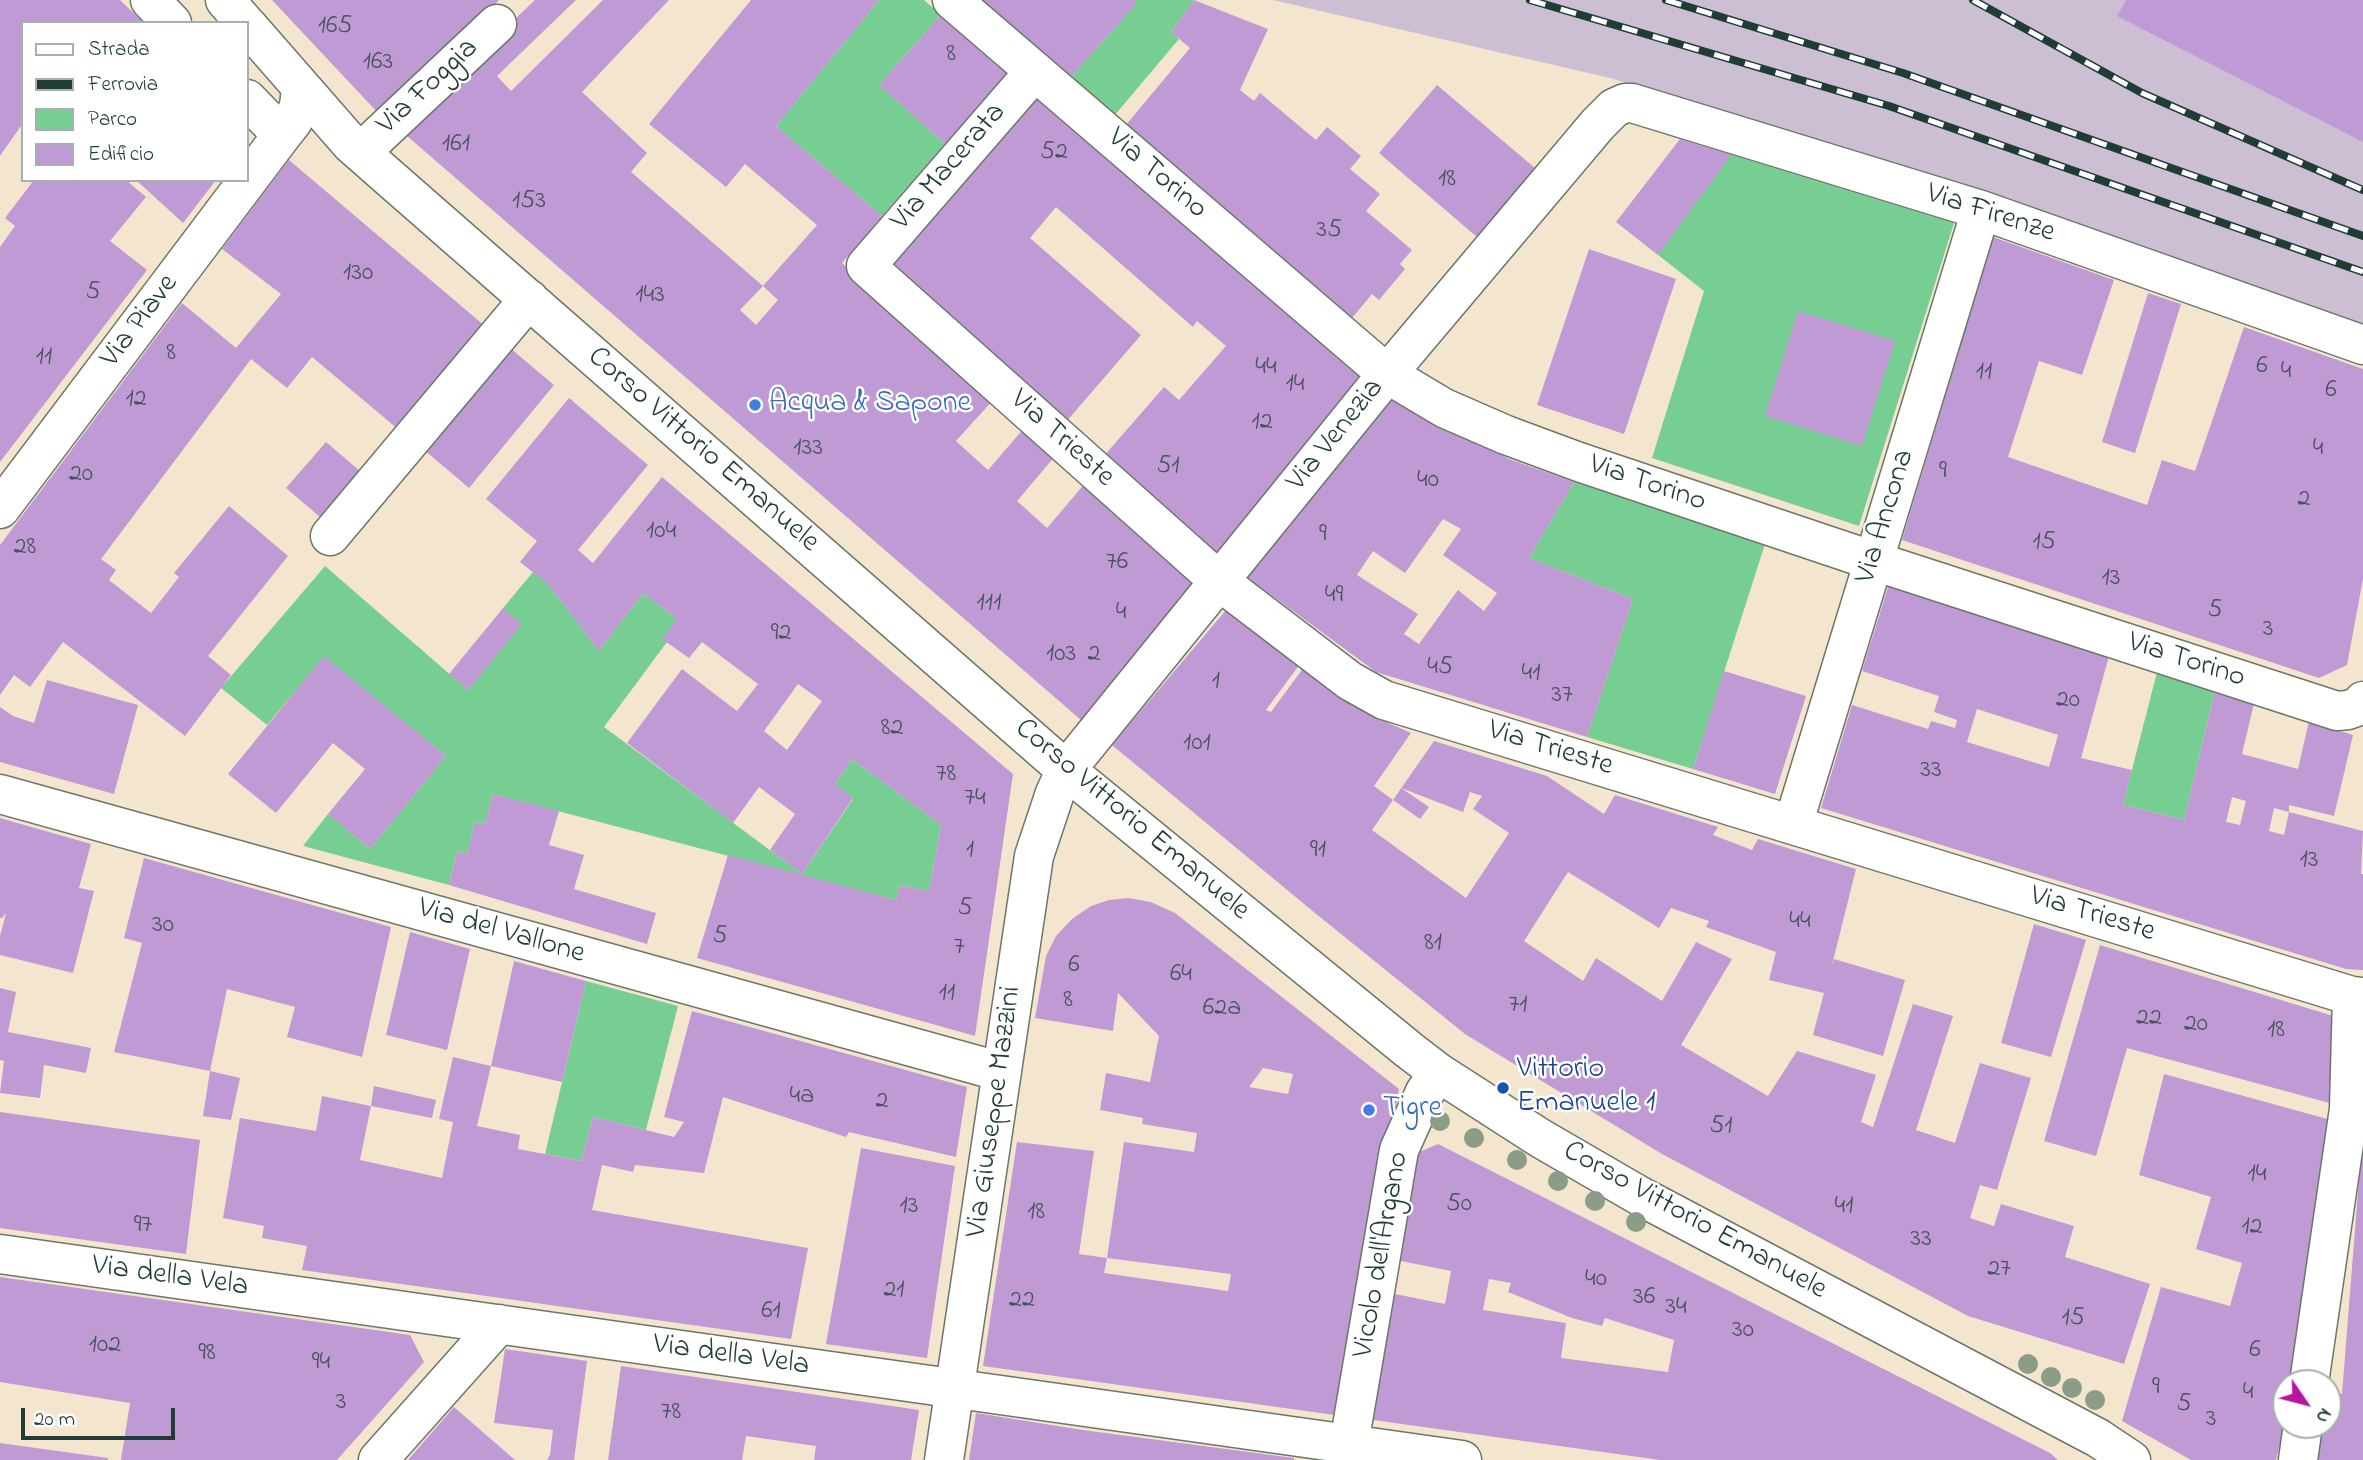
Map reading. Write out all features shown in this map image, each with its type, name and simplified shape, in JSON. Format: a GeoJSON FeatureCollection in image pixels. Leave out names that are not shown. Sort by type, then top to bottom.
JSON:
{"type":"FeatureCollection","features":[{"type":"Feature","properties":{"kind":"street"},"geometry":{"type":"LineString","coordinates":[[150,0],[170,21]]}},
{"type":"Feature","properties":{"kind":"street","name":"Corso Vittorio Emanuele"},"geometry":{"type":"LineString","coordinates":[[225,0],[243,21]]}},
{"type":"Feature","properties":{"kind":"street","name":"Via Torino"},"geometry":{"type":"LineString","coordinates":[[952,0],[1387,374],[1444,408],[1579,462],[1874,561],[2337,710],[2348,710],[2361,703]]}},
{"type":"Feature","properties":{"kind":"street","name":"Via Foggia"},"geometry":{"type":"LineString","coordinates":[[356,148],[497,24]]}},
{"type":"Feature","properties":{"kind":"street","name":"Corso Vittorio Emanuele"},"geometry":{"type":"LineString","coordinates":[[248,26],[356,148],[1066,770],[1439,1073],[1540,1138],[1640,1196],[2098,1438],[2131,1460]]}},
{"type":"Feature","properties":{"kind":"street","name":"Via Macerata"},"geometry":{"type":"LineString","coordinates":[[866,266],[1035,71]]}},
{"type":"Feature","properties":{"kind":"street","name":"Via Piave"},"geometry":{"type":"LineString","coordinates":[[248,180],[282,135],[299,106],[301,88]]}},
{"type":"Feature","properties":{"kind":"street"},"geometry":{"type":"LineString","coordinates":[[248,100],[282,135],[303,130],[320,132],[356,148]]}},
{"type":"Feature","properties":{"kind":"street","name":"Via Firenze"},"geometry":{"type":"LineString","coordinates":[[1614,108],[1632,103],[1981,210],[2363,345]]}},
{"type":"Feature","properties":{"kind":"street","name":"Via Venezia"},"geometry":{"type":"LineString","coordinates":[[1066,770],[1387,374],[1614,108]]}},
{"type":"Feature","properties":{"kind":"street","name":"Via Piave"},"geometry":{"type":"LineString","coordinates":[[0,509],[247,182]]}},
{"type":"Feature","properties":{"kind":"street","name":"Via Ancona"},"geometry":{"type":"LineString","coordinates":[[1793,825],[1981,210]]}},
{"type":"Feature","properties":{"kind":"street","name":"Via Trieste"},"geometry":{"type":"LineString","coordinates":[[866,266],[1219,581],[1350,681],[1384,700],[2358,997]]}},
{"type":"Feature","properties":{"kind":"street"},"geometry":{"type":"LineString","coordinates":[[330,536],[529,299]]}},
{"type":"Feature","properties":{"kind":"street","name":"Via Giuseppe Mazzini"},"geometry":{"type":"LineString","coordinates":[[944,1460],[1034,856],[1047,814],[1066,770]]}},
{"type":"Feature","properties":{"kind":"street","name":"Via del Vallone"},"geometry":{"type":"LineString","coordinates":[[0,794],[1002,1072]]}},
{"type":"Feature","properties":{"kind":"street"},"geometry":{"type":"LineString","coordinates":[[2311,1369],[2349,1109],[2358,997]]}},
{"type":"Feature","properties":{"kind":"street","name":"Vicolo dell'Argano"},"geometry":{"type":"LineString","coordinates":[[1349,1444],[1399,1150],[1425,1092],[1439,1073]]}},
{"type":"Feature","properties":{"kind":"street","name":"Via della Vela"},"geometry":{"type":"LineString","coordinates":[[0,1254],[1462,1460]]}},
{"type":"Feature","properties":{"kind":"street"},"geometry":{"type":"LineString","coordinates":[[378,1460],[499,1324]]}},
{"type":"Feature","properties":{"kind":"street"},"geometry":{"type":"LineString","coordinates":[[2298,1460],[2301,1439]]}},
{"type":"Feature","properties":{"kind":"shaded area"},"geometry":{"type":"Polygon","coordinates":[[[1273,0],[2363,0],[2363,326],[1978,191],[1610,78],[1273,0]]]}},
{"type":"Feature","properties":{"kind":"green space"},"geometry":{"type":"Polygon","coordinates":[[[879,0],[924,0],[941,15],[879,85],[945,144],[882,216],[776,126],[879,0]]]}},
{"type":"Feature","properties":{"kind":"green space"},"geometry":{"type":"Polygon","coordinates":[[[1136,0],[1194,0],[1171,32],[1179,39],[1114,116],[1070,78],[1136,4],[1136,0]]]}},
{"type":"Feature","properties":{"kind":"green space"},"geometry":{"type":"Polygon","coordinates":[[[1709,148],[1954,223],[1859,526],[1652,458],[1704,291],[1639,240],[1709,148]]]}},
{"type":"Feature","properties":{"kind":"green space"},"geometry":{"type":"Polygon","coordinates":[[[1574,482],[1765,544],[1693,769],[1587,737],[1633,599],[1529,558],[1574,482]]]}},
{"type":"Feature","properties":{"kind":"green space"},"geometry":{"type":"Polygon","coordinates":[[[325,566],[468,690],[521,624],[503,608],[533,572],[549,585],[599,651],[643,593],[677,619],[667,642],[604,727],[802,874],[853,799],[835,784],[852,759],[941,825],[929,891],[900,885],[896,900],[493,794],[485,824],[475,822],[467,854],[457,851],[449,885],[303,846],[328,814],[370,849],[446,756],[324,657],[267,725],[221,688],[325,566]]]}},
{"type":"Feature","properties":{"kind":"green space"},"geometry":{"type":"Polygon","coordinates":[[[2157,672],[2215,691],[2184,820],[2123,805],[2157,672]]]}},
{"type":"Feature","properties":{"kind":"green space"},"geometry":{"type":"Polygon","coordinates":[[[586,981],[678,1006],[646,1130],[593,1117],[581,1161],[545,1154],[586,981]]]}},
{"type":"Feature","properties":{"kind":"building"},"geometry":{"type":"Polygon","coordinates":[[[0,0],[120,0],[142,21],[21,21],[21,126],[0,156],[0,0]]]}},
{"type":"Feature","properties":{"kind":"building"},"geometry":{"type":"Polygon","coordinates":[[[272,0],[499,0],[379,114],[272,0]]]}},
{"type":"Feature","properties":{"kind":"building"},"geometry":{"type":"Polygon","coordinates":[[[535,0],[576,0],[497,76],[511,91],[603,0],[669,0],[582,92],[647,153],[631,172],[763,286],[817,225],[745,164],[726,187],[649,124],[751,0],[879,0],[776,126],[882,216],[842,263],[994,399],[956,441],[988,470],[1025,427],[1056,455],[1017,501],[1047,528],[1087,481],[1196,579],[1081,720],[399,129],[535,0]],[[763,286],[740,310],[756,325],[778,300],[763,286]]]}},
{"type":"Feature","properties":{"kind":"building"},"geometry":{"type":"Polygon","coordinates":[[[979,0],[1136,0],[1136,4],[1070,78],[979,0]]]}},
{"type":"Feature","properties":{"kind":"building"},"geometry":{"type":"Polygon","coordinates":[[[1194,0],[1268,29],[1240,90],[1254,101],[1260,93],[1316,140],[1327,127],[1361,156],[1350,169],[1380,194],[1366,211],[1412,250],[1400,264],[1405,269],[1379,300],[1372,294],[1352,318],[1126,125],[1190,48],[1171,32],[1194,0]]]}},
{"type":"Feature","properties":{"kind":"building"},"geometry":{"type":"Polygon","coordinates":[[[2126,0],[2363,0],[2363,142],[2117,16],[2126,0]]]}},
{"type":"Feature","properties":{"kind":"building"},"geometry":{"type":"Polygon","coordinates":[[[941,15],[1008,72],[945,144],[879,85],[941,15]]]}},
{"type":"Feature","properties":{"kind":"building"},"geometry":{"type":"Polygon","coordinates":[[[1437,85],[1535,168],[1477,237],[1379,153],[1437,85]]]}},
{"type":"Feature","properties":{"kind":"building"},"geometry":{"type":"Polygon","coordinates":[[[1035,95],[1361,375],[1215,555],[1103,457],[1164,387],[1179,400],[1226,346],[1197,321],[1193,327],[1056,207],[1030,238],[1141,335],[1066,422],[889,266],[1035,95]]]}},
{"type":"Feature","properties":{"kind":"building"},"geometry":{"type":"Polygon","coordinates":[[[1680,139],[1731,155],[1658,255],[1616,222],[1680,139]]]}},
{"type":"Feature","properties":{"kind":"building"},"geometry":{"type":"Polygon","coordinates":[[[289,160],[492,332],[405,435],[312,357],[287,388],[251,359],[101,559],[116,570],[109,580],[151,613],[179,577],[174,573],[229,506],[288,556],[208,656],[231,675],[185,736],[63,642],[30,687],[14,675],[0,695],[0,545],[182,303],[236,348],[281,294],[222,249],[289,160]]]}},
{"type":"Feature","properties":{"kind":"building"},"geometry":{"type":"Polygon","coordinates":[[[32,182],[128,182],[146,197],[110,241],[147,270],[0,462],[0,247],[15,226],[5,218],[32,182]]]}},
{"type":"Feature","properties":{"kind":"building"},"geometry":{"type":"Polygon","coordinates":[[[138,182],[214,182],[183,223],[138,182]]]}},
{"type":"Feature","properties":{"kind":"building"},"geometry":{"type":"Polygon","coordinates":[[[1993,237],[2114,280],[2082,375],[2039,361],[2008,457],[2147,505],[2162,460],[2195,471],[2244,327],[2363,369],[2363,579],[2347,665],[2319,678],[1902,540],[1993,237]]]}},
{"type":"Feature","properties":{"kind":"building"},"geometry":{"type":"Polygon","coordinates":[[[1589,249],[1676,279],[1624,434],[1537,405],[1589,249]]]}},
{"type":"Feature","properties":{"kind":"building"},"geometry":{"type":"Polygon","coordinates":[[[2148,293],[2181,304],[2135,453],[2102,442],[2148,293]]]}},
{"type":"Feature","properties":{"kind":"building"},"geometry":{"type":"Polygon","coordinates":[[[1798,311],[1895,341],[1862,446],[1765,416],[1798,311]]]}},
{"type":"Feature","properties":{"kind":"building"},"geometry":{"type":"Polygon","coordinates":[[[503,342],[554,385],[469,488],[417,444],[503,342]]]}},
{"type":"Feature","properties":{"kind":"building"},"geometry":{"type":"Polygon","coordinates":[[[569,398],[648,465],[578,550],[593,563],[662,477],[1013,774],[975,1036],[697,958],[728,855],[896,900],[900,885],[929,891],[941,825],[852,759],[835,784],[853,798],[802,874],[770,850],[795,814],[759,787],[733,823],[627,743],[682,669],[737,711],[758,684],[702,642],[689,658],[662,639],[677,619],[643,593],[599,651],[549,585],[520,562],[537,541],[486,499],[569,398]],[[798,684],[764,731],[787,750],[822,701],[798,684]]]}},
{"type":"Feature","properties":{"kind":"building"},"geometry":{"type":"Polygon","coordinates":[[[1391,400],[1509,459],[1574,482],[1529,558],[1633,599],[1587,737],[1376,672],[1247,577],[1391,400]],[[1443,519],[1405,573],[1373,551],[1357,575],[1418,614],[1404,634],[1419,644],[1458,590],[1484,611],[1497,593],[1443,555],[1461,529],[1443,519]]]}},
{"type":"Feature","properties":{"kind":"building"},"geometry":{"type":"Polygon","coordinates":[[[326,442],[360,471],[320,517],[286,488],[326,442]]]}},
{"type":"Feature","properties":{"kind":"building"},"geometry":{"type":"Polygon","coordinates":[[[1889,584],[2109,656],[2081,758],[2132,770],[2123,805],[2184,820],[2215,691],[2254,703],[2242,754],[2298,769],[2309,721],[2353,735],[2334,816],[2289,805],[2289,812],[2363,831],[2363,970],[2346,969],[1821,808],[1852,705],[1928,729],[1931,721],[1955,728],[1957,720],[1934,712],[1939,696],[1862,671],[1889,584]],[[1977,709],[1967,742],[2049,767],[2058,735],[1977,709]],[[2232,797],[2226,822],[2240,825],[2246,801],[2232,797]],[[2274,808],[2269,831],[2284,835],[2289,812],[2274,808]]]}},
{"type":"Feature","properties":{"kind":"building"},"geometry":{"type":"Polygon","coordinates":[[[503,608],[522,624],[468,690],[449,674],[503,608]]]}},
{"type":"Feature","properties":{"kind":"building"},"geometry":{"type":"Polygon","coordinates":[[[1226,610],[1300,664],[1266,710],[1271,712],[1304,667],[1373,716],[1411,733],[1374,786],[1393,800],[1372,830],[1466,898],[1509,833],[1473,809],[1482,796],[1470,792],[1463,812],[1401,788],[1434,741],[1547,776],[1604,814],[1615,795],[1718,827],[1713,835],[1752,850],[1758,839],[1856,869],[1831,969],[1834,959],[1905,980],[1883,1056],[1813,1035],[1824,993],[1769,980],[1776,952],[1706,927],[1709,921],[1671,908],[1659,928],[1568,872],[1524,941],[1583,981],[1596,958],[1662,1001],[1696,942],[1732,959],[1681,1045],[1768,1096],[1797,1051],[1876,1075],[1861,1122],[1873,1127],[1913,1004],[1953,1016],[1916,1130],[1955,1143],[1980,1063],[2031,1078],[1997,1190],[1980,1185],[1970,1218],[1994,1226],[2001,1204],[2074,1226],[2065,1257],[2150,1284],[2124,1364],[1968,1316],[1662,1154],[1527,1072],[1465,1034],[1112,745],[1226,610]]]}},
{"type":"Feature","properties":{"kind":"building"},"geometry":{"type":"Polygon","coordinates":[[[324,656],[446,756],[370,849],[328,814],[365,769],[333,743],[276,813],[228,774],[324,656]]]}},
{"type":"Feature","properties":{"kind":"building"},"geometry":{"type":"Polygon","coordinates":[[[1724,671],[1806,696],[1775,794],[1693,769],[1724,671]]]}},
{"type":"Feature","properties":{"kind":"building"},"geometry":{"type":"Polygon","coordinates":[[[47,680],[138,705],[114,794],[0,762],[0,707],[13,716],[34,723],[47,680]]]}},
{"type":"Feature","properties":{"kind":"building"},"geometry":{"type":"Polygon","coordinates":[[[1401,788],[1429,807],[1420,819],[1393,800],[1401,788]]]}},
{"type":"Feature","properties":{"kind":"building"},"geometry":{"type":"Polygon","coordinates":[[[493,794],[559,811],[549,845],[584,855],[574,889],[656,913],[647,944],[449,885],[457,851],[467,854],[475,822],[485,824],[493,794]]]}},
{"type":"Feature","properties":{"kind":"building"},"geometry":{"type":"Polygon","coordinates":[[[0,818],[91,844],[79,888],[94,891],[73,973],[0,955],[0,936],[6,913],[0,918],[0,818]]]}},
{"type":"Feature","properties":{"kind":"building"},"geometry":{"type":"Polygon","coordinates":[[[144,858],[391,927],[362,1057],[287,1037],[295,1007],[227,989],[210,1071],[114,1052],[142,943],[124,938],[144,858]]]}},
{"type":"Feature","properties":{"kind":"building"},"geometry":{"type":"Polygon","coordinates":[[[1128,898],[1151,902],[1175,913],[1399,1089],[1342,1416],[983,1366],[1017,1142],[1094,1151],[1079,1254],[1107,1258],[1124,1142],[1194,1152],[1197,1133],[1142,1124],[1143,1118],[1100,1110],[1106,1073],[1150,1082],[1159,1036],[1118,993],[1113,1031],[1035,1018],[1046,956],[1056,936],[1072,919],[1091,906],[1128,898]],[[1263,1068],[1249,1087],[1288,1094],[1293,1074],[1263,1068]],[[1107,1258],[1104,1273],[1228,1291],[1231,1274],[1107,1258]]]}},
{"type":"Feature","properties":{"kind":"building"},"geometry":{"type":"Polygon","coordinates":[[[2034,924],[2086,940],[2051,1057],[2001,1043],[2034,924]]]}},
{"type":"Feature","properties":{"kind":"building"},"geometry":{"type":"Polygon","coordinates":[[[410,932],[470,949],[447,1050],[386,1035],[410,932]]]}},
{"type":"Feature","properties":{"kind":"building"},"geometry":{"type":"Polygon","coordinates":[[[2100,945],[2340,1018],[2333,1104],[2127,1048],[2096,1156],[2044,1141],[2100,945]]]}},
{"type":"Feature","properties":{"kind":"building"},"geometry":{"type":"Polygon","coordinates":[[[514,961],[586,981],[562,1082],[491,1066],[514,961]]]}},
{"type":"Feature","properties":{"kind":"building"},"geometry":{"type":"Polygon","coordinates":[[[0,988],[16,992],[8,1032],[91,1048],[86,1073],[44,1065],[40,1098],[0,1093],[4,1061],[0,1060],[0,988]]]}},
{"type":"Feature","properties":{"kind":"building"},"geometry":{"type":"Polygon","coordinates":[[[692,1011],[967,1087],[956,1157],[849,1132],[846,1137],[723,1097],[704,1173],[635,1165],[633,1172],[602,1165],[592,1210],[808,1248],[791,1339],[302,1270],[307,1246],[262,1238],[264,1226],[223,1218],[240,1118],[316,1131],[322,1096],[371,1106],[360,1160],[442,1178],[453,1122],[439,1119],[453,1057],[491,1066],[477,1126],[520,1135],[518,1149],[581,1161],[593,1117],[674,1137],[684,1122],[664,1117],[692,1011]]]}},
{"type":"Feature","properties":{"kind":"building"},"geometry":{"type":"Polygon","coordinates":[[[210,1071],[240,1078],[231,1120],[203,1116],[210,1071]]]}},
{"type":"Feature","properties":{"kind":"building"},"geometry":{"type":"Polygon","coordinates":[[[2164,1074],[2331,1120],[2295,1369],[2272,1369],[2272,1439],[2281,1439],[2276,1460],[2191,1460],[2122,1421],[2161,1287],[2230,1306],[2242,1263],[2196,1249],[2211,1197],[2139,1175],[2164,1074]]]}},
{"type":"Feature","properties":{"kind":"building"},"geometry":{"type":"Polygon","coordinates":[[[374,1086],[436,1100],[432,1118],[371,1106],[374,1086]]]}},
{"type":"Feature","properties":{"kind":"building"},"geometry":{"type":"Polygon","coordinates":[[[0,1112],[200,1140],[186,1254],[0,1228],[0,1112]]]}},
{"type":"Feature","properties":{"kind":"building"},"geometry":{"type":"Polygon","coordinates":[[[1438,1144],[2050,1453],[2058,1460],[1660,1460],[1366,1419],[1390,1293],[1445,1304],[1451,1271],[1391,1259],[1408,1157],[1438,1144]],[[1489,1279],[1483,1310],[1566,1323],[1561,1358],[1668,1372],[1674,1340],[1605,1318],[1602,1326],[1572,1318],[1508,1292],[1511,1283],[1489,1279]]]}},
{"type":"Feature","properties":{"kind":"building"},"geometry":{"type":"Polygon","coordinates":[[[861,1148],[955,1166],[927,1358],[826,1344],[861,1148]]]}},
{"type":"Feature","properties":{"kind":"building"},"geometry":{"type":"Polygon","coordinates":[[[2363,1154],[2363,1460],[2308,1460],[2311,1439],[2342,1439],[2342,1394],[2363,1154]]]}},
{"type":"Feature","properties":{"kind":"building"},"geometry":{"type":"Polygon","coordinates":[[[0,1277],[410,1335],[424,1362],[337,1460],[121,1460],[130,1403],[0,1382],[0,1277]]]}},
{"type":"Feature","properties":{"kind":"building"},"geometry":{"type":"Polygon","coordinates":[[[505,1349],[587,1361],[574,1460],[547,1460],[553,1430],[494,1423],[505,1349]]]}},
{"type":"Feature","properties":{"kind":"building"},"geometry":{"type":"Polygon","coordinates":[[[621,1366],[919,1410],[911,1460],[814,1460],[816,1446],[746,1436],[742,1460],[608,1460],[621,1366]]]}},
{"type":"Feature","properties":{"kind":"building"},"geometry":{"type":"Polygon","coordinates":[[[454,1407],[515,1460],[408,1460],[454,1407]]]}},
{"type":"Feature","properties":{"kind":"building"},"geometry":{"type":"Polygon","coordinates":[[[976,1413],[1294,1458],[1294,1460],[969,1460],[976,1413]]]}},
{"type":"Feature","properties":{"kind":"building"},"geometry":{"type":"Polygon","coordinates":[[[0,1443],[108,1458],[108,1460],[0,1460],[0,1443]]]}},
{"type":"Feature","properties":{"kind":"railway"},"geometry":{"type":"LineString","coordinates":[[1530,0],[1889,106],[2363,272]]}},
{"type":"Feature","properties":{"kind":"railway"},"geometry":{"type":"LineString","coordinates":[[1666,0],[1903,73],[2363,236]]}},
{"type":"Feature","properties":{"kind":"railway"},"geometry":{"type":"LineString","coordinates":[[1973,0],[2142,93],[2363,190]]}},
{"type":"Feature","properties":{"kind":"place","name":"Acqua & Sapone"},"geometry":{"type":"Point","coordinates":[755,405]}},
{"type":"Feature","properties":{"kind":"place","name":"Vittorio Emanuele 1"},"geometry":{"type":"Point","coordinates":[1503,1088]}},
{"type":"Feature","properties":{"kind":"place","name":"Tigre"},"geometry":{"type":"Point","coordinates":[1369,1110]}}]}
